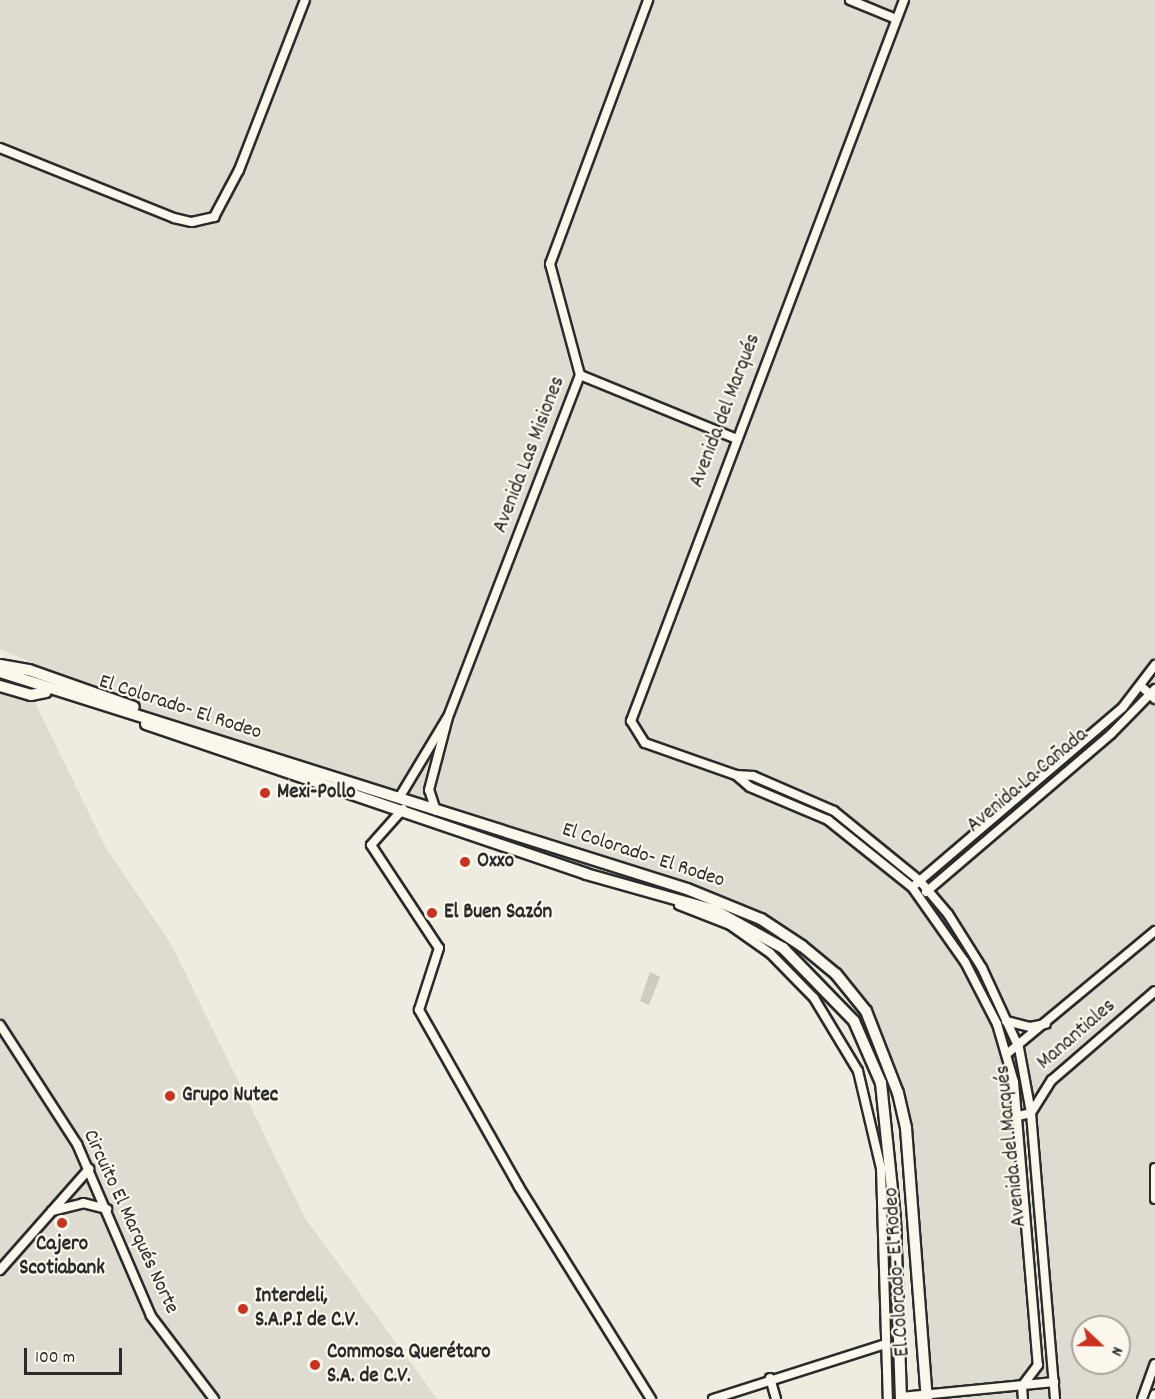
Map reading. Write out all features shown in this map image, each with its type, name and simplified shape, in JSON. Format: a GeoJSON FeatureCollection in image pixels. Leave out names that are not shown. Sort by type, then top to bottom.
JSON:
{"type":"FeatureCollection","features":[{"type":"Feature","properties":{"kind":"main road"},"geometry":{"type":"LineString","coordinates":[[0,665],[98,691],[190,730]]}},
{"type":"Feature","properties":{"kind":"main road","name":"El Colorado- El Rodeo"},"geometry":{"type":"LineString","coordinates":[[0,672],[190,730],[753,927],[825,987],[854,1021],[873,1059],[886,1104],[896,1338],[901,1398]]}},
{"type":"Feature","properties":{"kind":"main road","name":"El Colorado- El Rodeo"},"geometry":{"type":"LineString","coordinates":[[0,677],[401,803],[436,811],[732,906],[769,924],[836,974],[866,1011],[886,1053],[906,1128],[927,1397]]}},
{"type":"Feature","properties":{"kind":"main road"},"geometry":{"type":"LineString","coordinates":[[0,686],[31,695],[46,692]]}},
{"type":"Feature","properties":{"kind":"street"},"geometry":{"type":"LineString","coordinates":[[0,148],[174,218],[192,222],[214,216],[224,205],[305,0]]}},
{"type":"Feature","properties":{"kind":"street","name":"Avenida Las Misiones"},"geometry":{"type":"LineString","coordinates":[[436,811],[429,789],[448,717],[580,375],[550,264],[648,0]]}},
{"type":"Feature","properties":{"kind":"street"},"geometry":{"type":"LineString","coordinates":[[850,0],[896,19]]}},
{"type":"Feature","properties":{"kind":"street","name":"Avenida del Marqués"},"geometry":{"type":"LineString","coordinates":[[903,0],[734,438],[631,721],[645,743],[736,775],[794,791],[862,831],[920,881],[975,957],[1008,1020],[1019,1048],[1031,1113],[1055,1399]]}},
{"type":"Feature","properties":{"kind":"street"},"geometry":{"type":"LineString","coordinates":[[580,375],[734,438]]}},
{"type":"Feature","properties":{"kind":"street"},"geometry":{"type":"LineString","coordinates":[[912,887],[1102,725],[1152,677],[1155,665]]}},
{"type":"Feature","properties":{"kind":"street"},"geometry":{"type":"LineString","coordinates":[[1141,686],[1154,694]]}},
{"type":"Feature","properties":{"kind":"street","name":"Avenida La Cañada"},"geometry":{"type":"LineString","coordinates":[[920,897],[1111,734],[1154,694]]}},
{"type":"Feature","properties":{"kind":"street","name":"Avenida Las Misiones"},"geometry":{"type":"LineString","coordinates":[[448,717],[437,730],[424,764],[401,803],[371,845],[439,948],[419,1010],[519,1187],[651,1399]]}},
{"type":"Feature","properties":{"kind":"street"},"geometry":{"type":"LineString","coordinates":[[1102,725],[1111,734]]}},
{"type":"Feature","properties":{"kind":"street","name":"Avenida del Marqués"},"geometry":{"type":"LineString","coordinates":[[736,775],[750,786],[819,815],[856,839],[912,887],[965,962],[997,1024],[1008,1053],[1018,1116],[1038,1365],[1022,1386]]}},
{"type":"Feature","properties":{"kind":"street"},"geometry":{"type":"LineString","coordinates":[[856,839],[862,831]]}},
{"type":"Feature","properties":{"kind":"street"},"geometry":{"type":"LineString","coordinates":[[670,897],[729,925],[770,953],[814,998],[850,1054],[880,1155],[888,1316],[885,1344],[888,1399]]}},
{"type":"Feature","properties":{"kind":"street"},"geometry":{"type":"LineString","coordinates":[[1008,1053],[1019,1048],[1155,931]]}},
{"type":"Feature","properties":{"kind":"street"},"geometry":{"type":"LineString","coordinates":[[965,962],[975,957]]}},
{"type":"Feature","properties":{"kind":"street"},"geometry":{"type":"LineString","coordinates":[[981,993],[992,989]]}},
{"type":"Feature","properties":{"kind":"street","name":"Manantiales"},"geometry":{"type":"LineString","coordinates":[[1031,1113],[1052,1080],[1155,991]]}},
{"type":"Feature","properties":{"kind":"street"},"geometry":{"type":"LineString","coordinates":[[997,1024],[1008,1020],[1030,1027],[1048,1023]]}},
{"type":"Feature","properties":{"kind":"street","name":"Circuito El Marqués Norte"},"geometry":{"type":"LineString","coordinates":[[0,1025],[89,1169],[151,1316],[214,1399]]}},
{"type":"Feature","properties":{"kind":"street"},"geometry":{"type":"LineString","coordinates":[[1018,1116],[1031,1113]]}},
{"type":"Feature","properties":{"kind":"street"},"geometry":{"type":"LineString","coordinates":[[1021,1154],[1033,1154]]}},
{"type":"Feature","properties":{"kind":"street"},"geometry":{"type":"LineString","coordinates":[[1155,1168],[1155,1199]]}},
{"type":"Feature","properties":{"kind":"street"},"geometry":{"type":"LineString","coordinates":[[0,1270],[89,1169]]}},
{"type":"Feature","properties":{"kind":"street"},"geometry":{"type":"LineString","coordinates":[[51,1212],[83,1203],[107,1209]]}},
{"type":"Feature","properties":{"kind":"street"},"geometry":{"type":"LineString","coordinates":[[1028,1237],[1040,1236]]}},
{"type":"Feature","properties":{"kind":"street"},"geometry":{"type":"LineString","coordinates":[[1033,1296],[1046,1295]]}},
{"type":"Feature","properties":{"kind":"street"},"geometry":{"type":"LineString","coordinates":[[888,1316],[896,1338]]}},
{"type":"Feature","properties":{"kind":"street"},"geometry":{"type":"LineString","coordinates":[[713,1399],[770,1378],[885,1344]]}},
{"type":"Feature","properties":{"kind":"street"},"geometry":{"type":"LineString","coordinates":[[1142,1399],[1155,1364]]}},
{"type":"Feature","properties":{"kind":"street"},"geometry":{"type":"LineString","coordinates":[[770,1378],[776,1399]]}},
{"type":"Feature","properties":{"kind":"street"},"geometry":{"type":"LineString","coordinates":[[901,1398],[1053,1382]]}},
{"type":"Feature","properties":{"kind":"street"},"geometry":{"type":"LineString","coordinates":[[1022,1386],[1023,1399]]}},
{"type":"Feature","properties":{"kind":"street"},"geometry":{"type":"LineString","coordinates":[[1153,1399],[1155,1394]]}},
{"type":"Feature","properties":{"kind":"shaded area"},"geometry":{"type":"Polygon","coordinates":[[[0,0],[1155,0],[1155,1399],[927,1399],[898,1093],[866,1011],[836,974],[761,919],[687,889],[190,730],[0,649],[0,0]]]}},
{"type":"Feature","properties":{"kind":"shaded area"},"geometry":{"type":"Polygon","coordinates":[[[0,692],[35,703],[106,848],[171,944],[305,1218],[437,1399],[0,1399],[0,692]]]}},
{"type":"Feature","properties":{"kind":"shaded area"},"geometry":{"type":"Polygon","coordinates":[[[650,972],[660,977],[649,1005],[640,1001],[650,972]]]}},
{"type":"Feature","properties":{"kind":"place","name":"Mexi-Pollo"},"geometry":{"type":"Point","coordinates":[265,793]}},
{"type":"Feature","properties":{"kind":"place","name":"Oxxo"},"geometry":{"type":"Point","coordinates":[465,862]}},
{"type":"Feature","properties":{"kind":"place","name":"El Buen Sazón"},"geometry":{"type":"Point","coordinates":[432,913]}},
{"type":"Feature","properties":{"kind":"place","name":"Grupo Nutec"},"geometry":{"type":"Point","coordinates":[170,1096]}},
{"type":"Feature","properties":{"kind":"place","name":"Cajero Scotiabank"},"geometry":{"type":"Point","coordinates":[62,1223]}},
{"type":"Feature","properties":{"kind":"place","name":"Interdeli, S.A.P.I de C.V."},"geometry":{"type":"Point","coordinates":[243,1309]}},
{"type":"Feature","properties":{"kind":"place","name":"Commosa Querétaro S.A. de C.V."},"geometry":{"type":"Point","coordinates":[315,1365]}}]}
